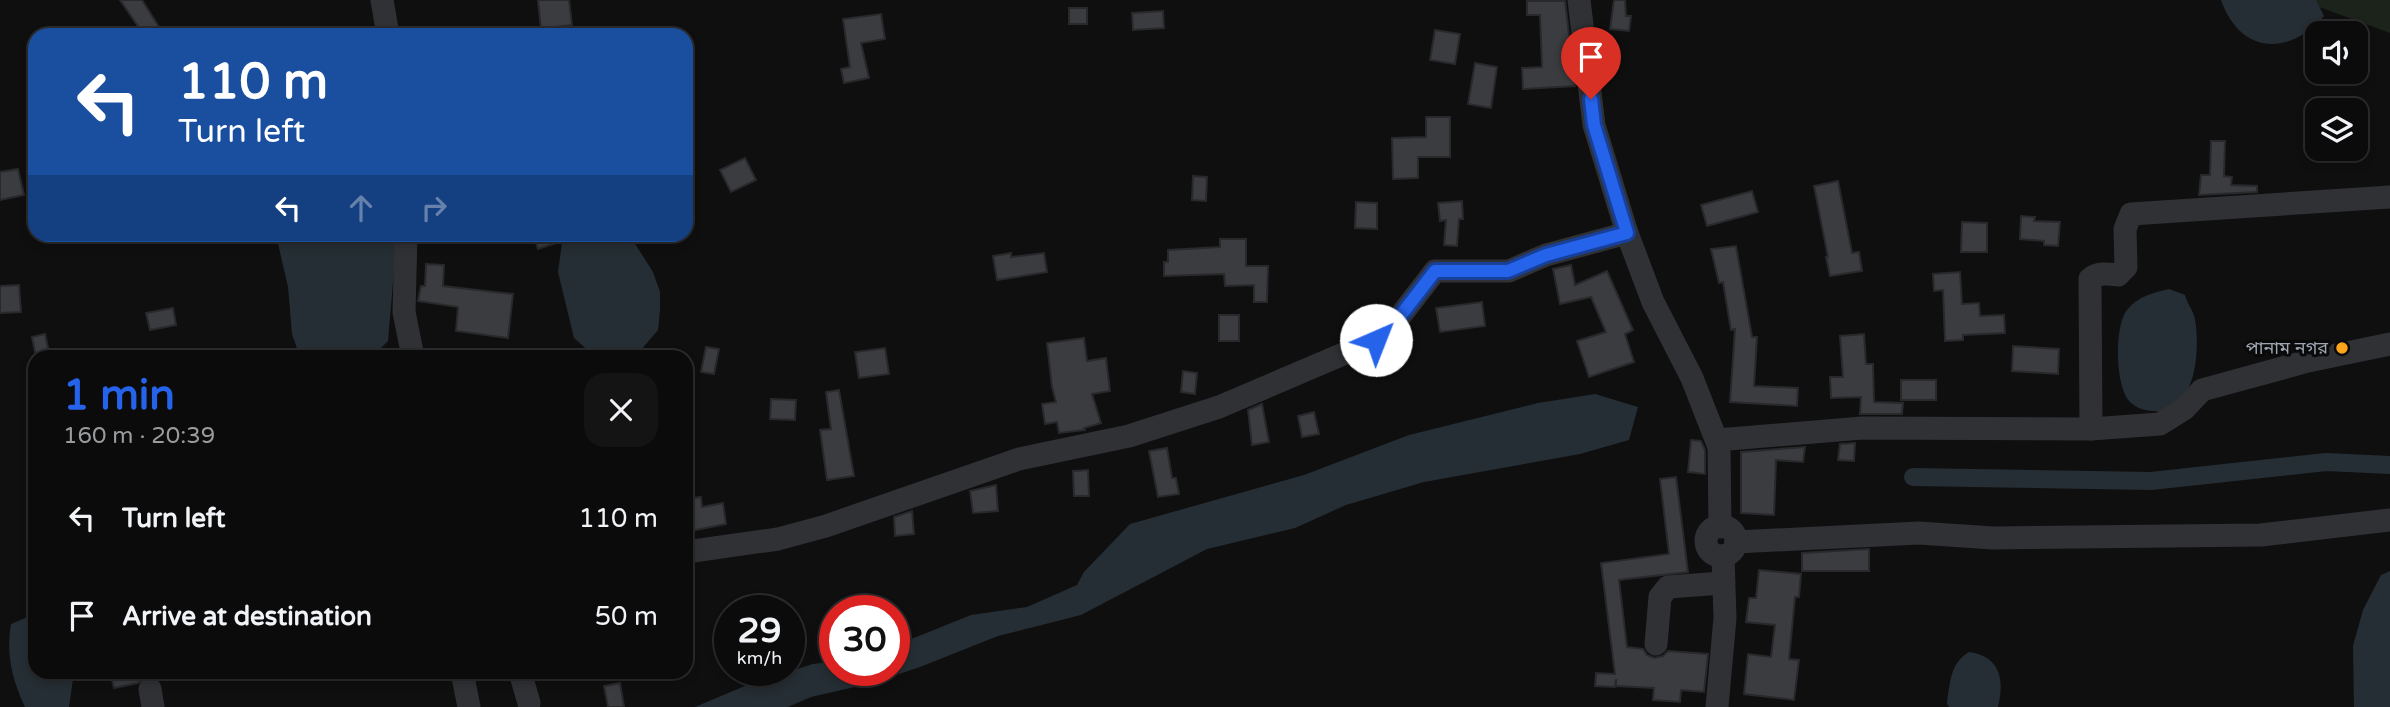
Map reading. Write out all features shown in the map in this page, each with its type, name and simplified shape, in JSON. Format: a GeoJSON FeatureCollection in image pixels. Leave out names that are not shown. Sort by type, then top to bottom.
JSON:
{"type":"FeatureCollection","features":[{"type":"Feature","properties":{"kind":"street"},"geometry":{"type":"LineString","coordinates":[[382,0],[387,28]]}},
{"type":"Feature","properties":{"kind":"street"},"geometry":{"type":"LineString","coordinates":[[1579,0],[1594,125],[1627,233],[1653,302],[1692,377],[1717,440],[1726,542],[1723,583],[1725,618],[1717,707]]}},
{"type":"Feature","properties":{"kind":"street"},"geometry":{"type":"LineString","coordinates":[[2091,429],[2090,279],[2093,276],[2118,275],[2126,267],[2126,229],[2131,214],[2390,197]]}},
{"type":"Feature","properties":{"kind":"street"},"geometry":{"type":"LineString","coordinates":[[693,550],[778,539],[826,526],[1019,459],[1129,436],[1219,407],[1376,340],[1398,319],[1435,271],[1508,271],[1546,255],[1627,233]]}},
{"type":"Feature","properties":{"kind":"street"},"geometry":{"type":"LineString","coordinates":[[406,242],[404,312],[412,350]]}},
{"type":"Feature","properties":{"kind":"street"},"geometry":{"type":"LineString","coordinates":[[1717,440],[1862,428],[2091,429],[2160,424],[2184,409],[2202,390],[2308,361],[2390,344]]}},
{"type":"Feature","properties":{"kind":"street"},"geometry":{"type":"LineString","coordinates":[[1726,542],[1919,533],[1993,538],[2261,535],[2390,520]]}},
{"type":"Feature","properties":{"kind":"street"},"geometry":{"type":"LineString","coordinates":[[1656,644],[1660,597],[1668,587],[1723,583]]}},
{"type":"Feature","properties":{"kind":"street"},"geometry":{"type":"LineString","coordinates":[[463,679],[469,707]]}},
{"type":"Feature","properties":{"kind":"street"},"geometry":{"type":"LineString","coordinates":[[522,679],[529,703]]}},
{"type":"Feature","properties":{"kind":"shaded area"},"geometry":{"type":"Polygon","coordinates":[[[2221,0],[2316,0],[2324,16],[2319,21],[2305,21],[2305,32],[2295,38],[2266,44],[2252,40],[2229,18],[2221,0]]]}},
{"type":"Feature","properties":{"kind":"shaded area"},"geometry":{"type":"Polygon","coordinates":[[[2300,0],[2390,0],[2390,33],[2368,25],[2368,21],[2357,21],[2300,0]]]}},
{"type":"Feature","properties":{"kind":"shaded area"},"geometry":{"type":"Polygon","coordinates":[[[278,242],[396,242],[388,341],[379,350],[298,350],[292,334],[288,287],[278,242]]]}},
{"type":"Feature","properties":{"kind":"shaded area"},"geometry":{"type":"Polygon","coordinates":[[[634,242],[653,272],[660,292],[658,330],[641,350],[588,350],[574,338],[558,272],[562,243],[634,242]]]}},
{"type":"Feature","properties":{"kind":"shaded area"},"geometry":{"type":"Polygon","coordinates":[[[2169,289],[2185,295],[2193,314],[2196,360],[2189,388],[2182,399],[2173,407],[2149,411],[2133,405],[2121,384],[2118,356],[2120,329],[2127,310],[2136,301],[2169,289]]]}},
{"type":"Feature","properties":{"kind":"shaded area"},"geometry":{"type":"Polygon","coordinates":[[[1595,394],[1638,407],[1629,440],[1580,454],[1424,482],[1346,505],[1295,528],[1207,549],[1081,615],[998,636],[910,670],[910,640],[971,615],[1027,607],[1077,585],[1084,572],[1130,524],[1304,475],[1409,435],[1538,403],[1595,394]]]}},
{"type":"Feature","properties":{"kind":"shaded area"},"geometry":{"type":"Polygon","coordinates":[[[2390,571],[2390,707],[2354,707],[2353,646],[2363,610],[2381,575],[2390,571]]]}},
{"type":"Feature","properties":{"kind":"shaded area"},"geometry":{"type":"Polygon","coordinates":[[[28,617],[28,679],[73,679],[69,707],[25,707],[11,667],[11,624],[28,617]]]}},
{"type":"Feature","properties":{"kind":"shaded area"},"geometry":{"type":"Polygon","coordinates":[[[1969,652],[1988,658],[1998,671],[2001,688],[1998,707],[1949,707],[1947,703],[1954,668],[1969,652]]]}},
{"type":"Feature","properties":{"kind":"shaded area"},"geometry":{"type":"Polygon","coordinates":[[[819,663],[819,686],[859,686],[811,697],[788,707],[695,707],[745,686],[805,686],[805,666],[819,663]]]}},
{"type":"Feature","properties":{"kind":"building"},"geometry":{"type":"Polygon","coordinates":[[[120,0],[142,0],[160,28],[139,28],[120,0]]]}},
{"type":"Feature","properties":{"kind":"building"},"geometry":{"type":"Polygon","coordinates":[[[538,0],[569,0],[572,25],[541,28],[538,0]]]}},
{"type":"Feature","properties":{"kind":"building"},"geometry":{"type":"Polygon","coordinates":[[[1614,0],[1625,0],[1626,16],[1631,16],[1629,31],[1610,29],[1614,0]]]}},
{"type":"Feature","properties":{"kind":"building"},"geometry":{"type":"Polygon","coordinates":[[[1527,1],[1565,1],[1575,86],[1523,89],[1522,68],[1542,67],[1540,15],[1527,15],[1527,1]]]}},
{"type":"Feature","properties":{"kind":"building"},"geometry":{"type":"Polygon","coordinates":[[[1069,8],[1087,8],[1087,24],[1069,24],[1069,8]]]}},
{"type":"Feature","properties":{"kind":"building"},"geometry":{"type":"Polygon","coordinates":[[[1163,11],[1164,28],[1133,30],[1132,13],[1163,11]]]}},
{"type":"Feature","properties":{"kind":"building"},"geometry":{"type":"Polygon","coordinates":[[[881,14],[885,39],[861,43],[869,78],[844,83],[841,69],[850,67],[843,19],[881,14]]]}},
{"type":"Feature","properties":{"kind":"building"},"geometry":{"type":"Polygon","coordinates":[[[1435,30],[1460,34],[1455,64],[1430,60],[1435,30]]]}},
{"type":"Feature","properties":{"kind":"building"},"geometry":{"type":"Polygon","coordinates":[[[1475,63],[1497,67],[1491,108],[1468,104],[1475,63]]]}},
{"type":"Feature","properties":{"kind":"building"},"geometry":{"type":"Polygon","coordinates":[[[1426,117],[1450,117],[1450,157],[1418,157],[1418,178],[1393,179],[1392,138],[1426,137],[1426,117]]]}},
{"type":"Feature","properties":{"kind":"building"},"geometry":{"type":"Polygon","coordinates":[[[2211,141],[2225,141],[2224,176],[2232,177],[2231,185],[2257,186],[2257,192],[2199,195],[2201,175],[2210,175],[2211,141]]]}},
{"type":"Feature","properties":{"kind":"building"},"geometry":{"type":"Polygon","coordinates":[[[745,158],[756,180],[731,192],[720,170],[745,158]]]}},
{"type":"Feature","properties":{"kind":"building"},"geometry":{"type":"Polygon","coordinates":[[[18,169],[24,195],[0,200],[0,172],[18,169]]]}},
{"type":"Feature","properties":{"kind":"building"},"geometry":{"type":"Polygon","coordinates":[[[1193,176],[1207,177],[1206,201],[1192,200],[1193,176]]]}},
{"type":"Feature","properties":{"kind":"building"},"geometry":{"type":"Polygon","coordinates":[[[1838,181],[1852,253],[1859,252],[1862,271],[1830,276],[1814,186],[1838,181]]]}},
{"type":"Feature","properties":{"kind":"building"},"geometry":{"type":"Polygon","coordinates":[[[1752,191],[1758,212],[1707,226],[1701,205],[1752,191]]]}},
{"type":"Feature","properties":{"kind":"building"},"geometry":{"type":"Polygon","coordinates":[[[1462,201],[1463,219],[1459,219],[1457,246],[1444,245],[1446,220],[1440,221],[1438,203],[1462,201]]]}},
{"type":"Feature","properties":{"kind":"building"},"geometry":{"type":"Polygon","coordinates":[[[1356,202],[1377,203],[1377,229],[1355,228],[1356,202]]]}},
{"type":"Feature","properties":{"kind":"building"},"geometry":{"type":"Polygon","coordinates":[[[2021,216],[2035,217],[2034,221],[2060,222],[2058,246],[2044,245],[2044,241],[2020,239],[2021,216]]]}},
{"type":"Feature","properties":{"kind":"building"},"geometry":{"type":"Polygon","coordinates":[[[1962,222],[1987,223],[1987,252],[1961,252],[1962,222]]]}},
{"type":"Feature","properties":{"kind":"building"},"geometry":{"type":"Polygon","coordinates":[[[1220,239],[1246,239],[1246,266],[1268,266],[1267,302],[1254,302],[1254,285],[1225,286],[1224,274],[1164,276],[1164,262],[1168,262],[1168,250],[1220,247],[1220,239]]]}},
{"type":"Feature","properties":{"kind":"building"},"geometry":{"type":"Polygon","coordinates":[[[536,242],[560,242],[538,249],[536,242]]]}},
{"type":"Feature","properties":{"kind":"building"},"geometry":{"type":"Polygon","coordinates":[[[1736,246],[1752,337],[1757,337],[1754,386],[1798,388],[1797,406],[1730,402],[1735,329],[1731,330],[1723,282],[1719,283],[1711,249],[1736,246]]]}},
{"type":"Feature","properties":{"kind":"building"},"geometry":{"type":"Polygon","coordinates":[[[1011,253],[1011,257],[1044,253],[1047,272],[997,280],[993,256],[1011,253]]]}},
{"type":"Feature","properties":{"kind":"building"},"geometry":{"type":"Polygon","coordinates":[[[426,264],[444,265],[443,286],[513,294],[508,338],[456,331],[458,307],[418,301],[421,286],[425,286],[426,264]]]}},
{"type":"Feature","properties":{"kind":"building"},"geometry":{"type":"Polygon","coordinates":[[[1571,265],[1575,285],[1607,271],[1633,330],[1625,334],[1634,362],[1589,377],[1577,341],[1606,332],[1591,297],[1560,304],[1553,269],[1571,265]]]}},
{"type":"Feature","properties":{"kind":"building"},"geometry":{"type":"Polygon","coordinates":[[[1960,272],[1962,304],[1979,303],[1980,316],[2004,315],[2005,333],[1963,335],[1963,340],[1945,341],[1943,290],[1934,291],[1933,274],[1960,272]]]}},
{"type":"Feature","properties":{"kind":"building"},"geometry":{"type":"Polygon","coordinates":[[[19,285],[21,312],[0,313],[0,286],[19,285]]]}},
{"type":"Feature","properties":{"kind":"building"},"geometry":{"type":"Polygon","coordinates":[[[1482,302],[1485,326],[1440,332],[1436,308],[1482,302]]]}},
{"type":"Feature","properties":{"kind":"building"},"geometry":{"type":"Polygon","coordinates":[[[173,308],[176,325],[150,330],[146,313],[173,308]]]}},
{"type":"Feature","properties":{"kind":"building"},"geometry":{"type":"Polygon","coordinates":[[[1219,315],[1239,315],[1239,341],[1219,341],[1219,315]]]}},
{"type":"Feature","properties":{"kind":"building"},"geometry":{"type":"Polygon","coordinates":[[[45,334],[48,350],[35,350],[32,337],[45,334]]]}},
{"type":"Feature","properties":{"kind":"building"},"geometry":{"type":"Polygon","coordinates":[[[1864,334],[1866,364],[1873,364],[1874,402],[1903,403],[1902,414],[1860,414],[1861,397],[1831,398],[1830,377],[1843,377],[1840,336],[1864,334]]]}},
{"type":"Feature","properties":{"kind":"building"},"geometry":{"type":"Polygon","coordinates":[[[1084,338],[1087,361],[1106,358],[1110,391],[1092,394],[1101,423],[1084,428],[1085,430],[1059,433],[1057,422],[1045,424],[1042,404],[1056,402],[1047,343],[1084,338]]]}},
{"type":"Feature","properties":{"kind":"building"},"geometry":{"type":"Polygon","coordinates":[[[2013,346],[2059,349],[2058,374],[2012,371],[2013,346]]]}},
{"type":"Feature","properties":{"kind":"building"},"geometry":{"type":"Polygon","coordinates":[[[706,347],[719,349],[714,374],[701,372],[706,347]]]}},
{"type":"Feature","properties":{"kind":"building"},"geometry":{"type":"Polygon","coordinates":[[[885,348],[889,374],[859,378],[855,352],[885,348]]]}},
{"type":"Feature","properties":{"kind":"building"},"geometry":{"type":"Polygon","coordinates":[[[1183,371],[1197,373],[1195,394],[1181,392],[1183,371]]]}},
{"type":"Feature","properties":{"kind":"building"},"geometry":{"type":"Polygon","coordinates":[[[1901,380],[1936,380],[1936,400],[1901,400],[1901,380]]]}},
{"type":"Feature","properties":{"kind":"building"},"geometry":{"type":"Polygon","coordinates":[[[839,390],[854,476],[827,480],[820,430],[831,429],[826,392],[839,390]]]}},
{"type":"Feature","properties":{"kind":"building"},"geometry":{"type":"Polygon","coordinates":[[[771,399],[796,400],[795,420],[770,419],[771,399]]]}},
{"type":"Feature","properties":{"kind":"building"},"geometry":{"type":"Polygon","coordinates":[[[1262,404],[1269,442],[1252,445],[1248,410],[1262,404]]]}},
{"type":"Feature","properties":{"kind":"building"},"geometry":{"type":"Polygon","coordinates":[[[1314,412],[1319,434],[1302,437],[1298,416],[1314,412]]]}},
{"type":"Feature","properties":{"kind":"building"},"geometry":{"type":"Polygon","coordinates":[[[1691,440],[1701,441],[1705,450],[1705,474],[1688,472],[1691,440]]]}},
{"type":"Feature","properties":{"kind":"building"},"geometry":{"type":"Polygon","coordinates":[[[1855,443],[1854,461],[1838,460],[1840,444],[1855,443]]]}},
{"type":"Feature","properties":{"kind":"building"},"geometry":{"type":"Polygon","coordinates":[[[1805,447],[1803,462],[1776,460],[1774,515],[1741,513],[1741,452],[1805,447]]]}},
{"type":"Feature","properties":{"kind":"building"},"geometry":{"type":"Polygon","coordinates":[[[1167,448],[1172,478],[1176,478],[1179,494],[1158,497],[1149,451],[1167,448]]]}},
{"type":"Feature","properties":{"kind":"building"},"geometry":{"type":"Polygon","coordinates":[[[1088,470],[1089,496],[1074,496],[1073,471],[1088,470]]]}},
{"type":"Feature","properties":{"kind":"building"},"geometry":{"type":"Polygon","coordinates":[[[1676,477],[1688,572],[1619,580],[1627,647],[1643,649],[1647,655],[1654,658],[1663,656],[1668,651],[1708,654],[1704,692],[1681,690],[1680,702],[1653,700],[1654,688],[1616,686],[1616,679],[1615,687],[1595,686],[1596,673],[1615,674],[1601,563],[1669,554],[1660,479],[1676,477]]]}},
{"type":"Feature","properties":{"kind":"building"},"geometry":{"type":"Polygon","coordinates":[[[996,485],[998,511],[973,513],[970,491],[996,485]]]}},
{"type":"Feature","properties":{"kind":"building"},"geometry":{"type":"Polygon","coordinates":[[[701,497],[702,507],[723,503],[726,524],[693,531],[693,498],[701,497]]]}},
{"type":"Feature","properties":{"kind":"building"},"geometry":{"type":"Polygon","coordinates":[[[912,511],[914,534],[895,536],[894,517],[912,511]]]}},
{"type":"Feature","properties":{"kind":"building"},"geometry":{"type":"Polygon","coordinates":[[[1869,549],[1869,571],[1802,571],[1802,553],[1869,549]]]}},
{"type":"Feature","properties":{"kind":"building"},"geometry":{"type":"Polygon","coordinates":[[[1759,570],[1801,574],[1799,597],[1795,597],[1789,659],[1799,660],[1794,700],[1744,694],[1748,654],[1771,657],[1775,625],[1746,622],[1749,598],[1756,598],[1759,570]]]}},
{"type":"Feature","properties":{"kind":"building"},"geometry":{"type":"Polygon","coordinates":[[[112,679],[142,679],[138,683],[114,688],[112,679]]]}},
{"type":"Feature","properties":{"kind":"building"},"geometry":{"type":"Polygon","coordinates":[[[620,683],[624,707],[608,707],[604,686],[620,683]]]}},
{"type":"Feature","properties":{"kind":"waterway"},"geometry":{"type":"LineString","coordinates":[[1913,477],[2151,481],[2326,462],[2390,465]]}},
{"type":"Feature","properties":{"kind":"place","name":"পানাম নগর"},"geometry":{"type":"Point","coordinates":[2342,348]}},
{"type":"Feature","properties":{"kind":"route"},"geometry":{"type":"LineString","coordinates":[[1376,340],[1398,319],[1435,271],[1508,271],[1546,255],[1627,233],[1594,125],[1591,99]]}}]}
